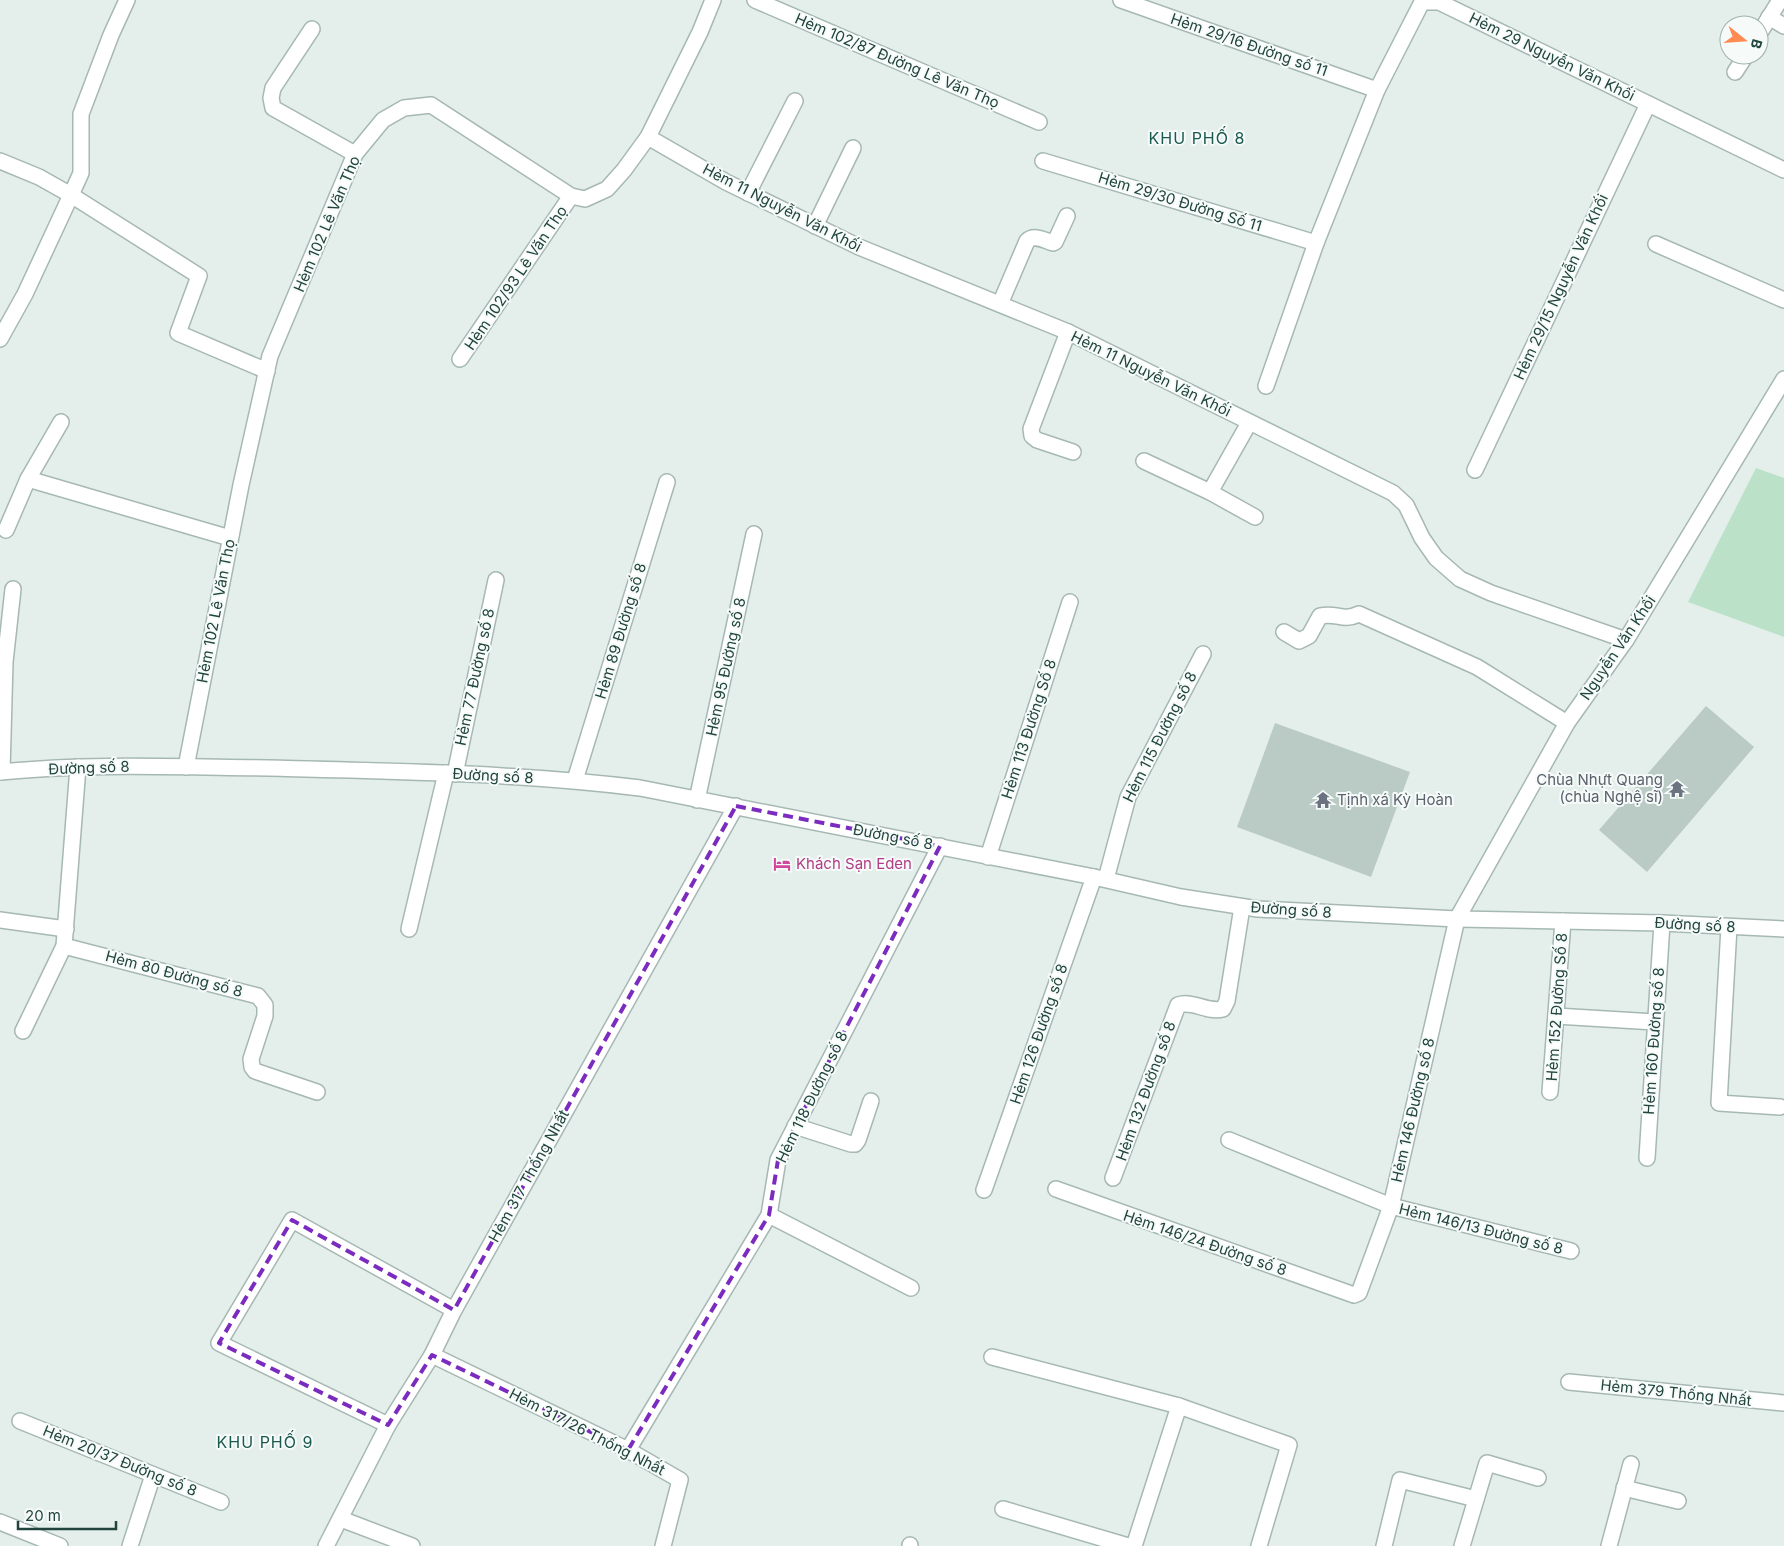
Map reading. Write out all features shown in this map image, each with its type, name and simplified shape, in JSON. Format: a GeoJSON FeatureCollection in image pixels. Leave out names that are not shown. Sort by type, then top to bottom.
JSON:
{"type":"FeatureCollection","features":[{"type":"Feature","properties":{"kind":"street"},"geometry":{"type":"LineString","coordinates":[[0,339],[25,294],[81,173],[81,114],[126,0]]}},
{"type":"Feature","properties":{"kind":"street"},"geometry":{"type":"LineString","coordinates":[[572,196],[585,199],[607,189],[624,170],[648,137],[700,32],[713,0]]}},
{"type":"Feature","properties":{"kind":"street","name":"Hẻm 102/87 Đường Lê Văn Thọ"},"geometry":{"type":"LineString","coordinates":[[755,0],[1039,122]]}},
{"type":"Feature","properties":{"kind":"street","name":"Hẻm 29/16 Đường số 11"},"geometry":{"type":"LineString","coordinates":[[1121,0],[1377,90]]}},
{"type":"Feature","properties":{"kind":"street"},"geometry":{"type":"LineString","coordinates":[[1780,0],[1770,17],[1784,26]]}},
{"type":"Feature","properties":{"kind":"street","name":"Hẻm 29 Nguyễn Văn Khối"},"geometry":{"type":"LineString","coordinates":[[1266,386],[1316,243],[1377,90],[1422,2],[1439,2],[1784,170]]}},
{"type":"Feature","properties":{"kind":"street"},"geometry":{"type":"LineString","coordinates":[[312,29],[273,88],[270,98],[273,108],[355,154]]}},
{"type":"Feature","properties":{"kind":"street"},"geometry":{"type":"LineString","coordinates":[[1735,72],[1740,65]]}},
{"type":"Feature","properties":{"kind":"street"},"geometry":{"type":"LineString","coordinates":[[748,193],[795,101]]}},
{"type":"Feature","properties":{"kind":"street","name":"Hẻm 29/15 Nguyễn Văn Khối"},"geometry":{"type":"LineString","coordinates":[[1475,470],[1648,104]]}},
{"type":"Feature","properties":{"kind":"street","name":"Hẻm 102 Lê Văn Thọ"},"geometry":{"type":"LineString","coordinates":[[186,767],[230,538],[270,356],[355,154],[383,120],[404,108],[431,105],[572,196]]}},
{"type":"Feature","properties":{"kind":"street","name":"Hẻm 11 Nguyễn Văn Khối"},"geometry":{"type":"LineString","coordinates":[[648,137],[748,193],[815,226],[859,247],[1068,332],[1393,494],[1406,505],[1422,538],[1436,558],[1460,579],[1491,593],[1626,640]]}},
{"type":"Feature","properties":{"kind":"street"},"geometry":{"type":"LineString","coordinates":[[815,226],[853,148]]}},
{"type":"Feature","properties":{"kind":"street"},"geometry":{"type":"LineString","coordinates":[[0,161],[39,177],[71,195],[199,276],[178,333],[267,371]]}},
{"type":"Feature","properties":{"kind":"street","name":"Hẻm 29/30 Đường Số 11"},"geometry":{"type":"LineString","coordinates":[[1044,161],[1316,243]]}},
{"type":"Feature","properties":{"kind":"street","name":"Hẻm 102/93 Lê Văn Thọ"},"geometry":{"type":"LineString","coordinates":[[460,359],[572,196]]}},
{"type":"Feature","properties":{"kind":"street"},"geometry":{"type":"LineString","coordinates":[[1000,304],[1027,241],[1035,237],[1055,242],[1067,216]]}},
{"type":"Feature","properties":{"kind":"street"},"geometry":{"type":"LineString","coordinates":[[1656,244],[1784,300]]}},
{"type":"Feature","properties":{"kind":"street"},"geometry":{"type":"LineString","coordinates":[[1068,332],[1031,429],[1032,436],[1037,440],[1073,452]]}},
{"type":"Feature","properties":{"kind":"street","name":"Nguyễn Văn Khối"},"geometry":{"type":"LineString","coordinates":[[1457,919],[1567,723],[1626,640],[1784,379]]}},
{"type":"Feature","properties":{"kind":"street"},"geometry":{"type":"LineString","coordinates":[[6,530],[28,479],[61,422]]}},
{"type":"Feature","properties":{"kind":"street"},"geometry":{"type":"LineString","coordinates":[[1210,492],[1249,423]]}},
{"type":"Feature","properties":{"kind":"street"},"geometry":{"type":"LineString","coordinates":[[1144,460],[1210,492],[1255,517]]}},
{"type":"Feature","properties":{"kind":"street"},"geometry":{"type":"LineString","coordinates":[[28,479],[230,538]]}},
{"type":"Feature","properties":{"kind":"street","name":"Hẻm 89 Đường số 8"},"geometry":{"type":"LineString","coordinates":[[575,780],[667,482]]}},
{"type":"Feature","properties":{"kind":"street","name":"Hẻm 95 Đường số 8"},"geometry":{"type":"LineString","coordinates":[[697,800],[754,534]]}},
{"type":"Feature","properties":{"kind":"street","name":"Hẻm 77 Đường số 8"},"geometry":{"type":"LineString","coordinates":[[409,929],[451,773],[496,580]]}},
{"type":"Feature","properties":{"kind":"street"},"geometry":{"type":"LineString","coordinates":[[1,772],[5,662],[13,589]]}},
{"type":"Feature","properties":{"kind":"street","name":"Hẻm 113 Đường Số 8"},"geometry":{"type":"LineString","coordinates":[[988,857],[1070,602]]}},
{"type":"Feature","properties":{"kind":"street"},"geometry":{"type":"LineString","coordinates":[[1284,632],[1299,641],[1309,636],[1320,616],[1331,613],[1342,618],[1359,614],[1477,666],[1567,723]]}},
{"type":"Feature","properties":{"kind":"street","name":"Hẻm 115 Đường số 8"},"geometry":{"type":"LineString","coordinates":[[1100,878],[1128,797],[1202,654]]}},
{"type":"Feature","properties":{"kind":"street"},"geometry":{"type":"LineString","coordinates":[[24,1031],[64,946],[78,766]]}},
{"type":"Feature","properties":{"kind":"street","name":"Đường số 8"},"geometry":{"type":"LineString","coordinates":[[1,772],[78,766],[186,767],[451,773],[575,780],[640,788],[736,806],[1100,878],[1181,897],[1242,907],[1305,913],[1457,919],[1662,923],[1784,930]]}},
{"type":"Feature","properties":{"kind":"street","name":"Hẻm 317 Thống Nhất"},"geometry":{"type":"LineString","coordinates":[[326,1546],[388,1426],[432,1355],[454,1310],[736,806]]}},
{"type":"Feature","properties":{"kind":"street","name":"Hẻm 118 Đường số 8"},"geometry":{"type":"LineString","coordinates":[[628,1450],[769,1215],[778,1160],[940,846]]}},
{"type":"Feature","properties":{"kind":"street","name":"Hẻm 126 Đường số 8"},"geometry":{"type":"LineString","coordinates":[[984,1190],[1100,878]]}},
{"type":"Feature","properties":{"kind":"street","name":"Hẻm 132 Đường số 8"},"geometry":{"type":"LineString","coordinates":[[1113,1178],[1178,1005],[1185,1003],[1213,1012],[1223,1009],[1227,1001],[1242,907]]}},
{"type":"Feature","properties":{"kind":"street","name":"Hẻm 146 Đường số 8"},"geometry":{"type":"LineString","coordinates":[[1354,1295],[1359,1293],[1361,1289],[1391,1206],[1457,919]]}},
{"type":"Feature","properties":{"kind":"street"},"geometry":{"type":"LineString","coordinates":[[0,920],[66,929]]}},
{"type":"Feature","properties":{"kind":"street","name":"Hẻm 152 Đường Số 8"},"geometry":{"type":"LineString","coordinates":[[1550,1092],[1563,921]]}},
{"type":"Feature","properties":{"kind":"street","name":"Hẻm 160 Đường số 8"},"geometry":{"type":"LineString","coordinates":[[1647,1158],[1662,923]]}},
{"type":"Feature","properties":{"kind":"street"},"geometry":{"type":"LineString","coordinates":[[1729,927],[1719,1103],[1780,1107]]}},
{"type":"Feature","properties":{"kind":"street","name":"Hẻm 80 Đường số 8"},"geometry":{"type":"LineString","coordinates":[[64,946],[258,996],[265,1005],[265,1016],[251,1059],[255,1072],[317,1092]]}},
{"type":"Feature","properties":{"kind":"street"},"geometry":{"type":"LineString","coordinates":[[1556,1016],[1655,1022]]}},
{"type":"Feature","properties":{"kind":"street"},"geometry":{"type":"LineString","coordinates":[[795,1126],[856,1144],[871,1101]]}},
{"type":"Feature","properties":{"kind":"street","name":"Hẻm 146/13 Đường số 8"},"geometry":{"type":"LineString","coordinates":[[1229,1140],[1391,1206],[1571,1251]]}},
{"type":"Feature","properties":{"kind":"street","name":"Hẻm 146/24 Đường số 8"},"geometry":{"type":"LineString","coordinates":[[1056,1189],[1354,1295]]}},
{"type":"Feature","properties":{"kind":"street"},"geometry":{"type":"LineString","coordinates":[[769,1215],[911,1288]]}},
{"type":"Feature","properties":{"kind":"street"},"geometry":{"type":"LineString","coordinates":[[388,1426],[219,1343],[292,1220],[454,1310]]}},
{"type":"Feature","properties":{"kind":"street","name":"Hẻm 317/26 Thống Nhất"},"geometry":{"type":"LineString","coordinates":[[432,1355],[628,1450],[680,1480],[663,1546]]}},
{"type":"Feature","properties":{"kind":"street"},"geometry":{"type":"LineString","coordinates":[[992,1357],[1179,1406],[1289,1445],[1259,1546]]}},
{"type":"Feature","properties":{"kind":"street","name":"Hẻm 379 Thống Nhất"},"geometry":{"type":"LineString","coordinates":[[1569,1382],[1784,1403]]}},
{"type":"Feature","properties":{"kind":"street"},"geometry":{"type":"LineString","coordinates":[[1134,1546],[1179,1406]]}},
{"type":"Feature","properties":{"kind":"street","name":"Hẻm 20/37 Đường số 8"},"geometry":{"type":"LineString","coordinates":[[20,1421],[220,1502]]}},
{"type":"Feature","properties":{"kind":"street"},"geometry":{"type":"LineString","coordinates":[[1462,1546],[1487,1462],[1538,1478]]}},
{"type":"Feature","properties":{"kind":"street"},"geometry":{"type":"LineString","coordinates":[[1608,1546],[1631,1464]]}},
{"type":"Feature","properties":{"kind":"street"},"geometry":{"type":"LineString","coordinates":[[130,1546],[153,1474]]}},
{"type":"Feature","properties":{"kind":"street"},"geometry":{"type":"LineString","coordinates":[[1384,1546],[1400,1480],[1476,1499]]}},
{"type":"Feature","properties":{"kind":"street"},"geometry":{"type":"LineString","coordinates":[[1624,1488],[1678,1501]]}},
{"type":"Feature","properties":{"kind":"street"},"geometry":{"type":"LineString","coordinates":[[1003,1509],[1128,1546]]}},
{"type":"Feature","properties":{"kind":"street"},"geometry":{"type":"LineString","coordinates":[[341,1519],[412,1546]]}},
{"type":"Feature","properties":{"kind":"street"},"geometry":{"type":"LineString","coordinates":[[0,1522],[60,1546]]}},
{"type":"Feature","properties":{"kind":"highlighted area"},"geometry":{"type":"Polygon","coordinates":[[[736,806],[940,846],[778,1160],[769,1215],[628,1450],[432,1355],[388,1425],[219,1343],[292,1220],[454,1310],[736,806]]]}},
{"type":"Feature","properties":{"kind":"green space"},"geometry":{"type":"Polygon","coordinates":[[[1756,468],[1784,478],[1784,637],[1688,602],[1756,468]]]}},
{"type":"Feature","properties":{"kind":"building","name":"Chùa Nhựt Quang (chùa Nghệ sĩ)"},"geometry":{"type":"Polygon","coordinates":[[[1706,706],[1754,747],[1647,872],[1599,830],[1706,706]]]}},
{"type":"Feature","properties":{"kind":"building","name":"Tịnh xá Kỳ Hoàn"},"geometry":{"type":"Polygon","coordinates":[[[1275,723],[1410,772],[1371,877],[1237,827],[1275,723]]]}},
{"type":"Feature","properties":{"kind":"place","name":"Chùa Nhựt Quang (chùa Nghệ sĩ)"},"geometry":{"type":"Point","coordinates":[1677,789]}},
{"type":"Feature","properties":{"kind":"place","name":"Tịnh xá Kỳ Hoàn"},"geometry":{"type":"Point","coordinates":[1323,800]}},
{"type":"Feature","properties":{"kind":"place","name":"Khách Sạn Eden"},"geometry":{"type":"Point","coordinates":[782,864]}},
{"type":"Feature","properties":{"kind":"district","name":"KHU PHỐ 8"},"geometry":{"type":"Point","coordinates":[1197,138]}},
{"type":"Feature","properties":{"kind":"district","name":"KHU PHỐ 9"},"geometry":{"type":"Point","coordinates":[265,1442]}}]}
